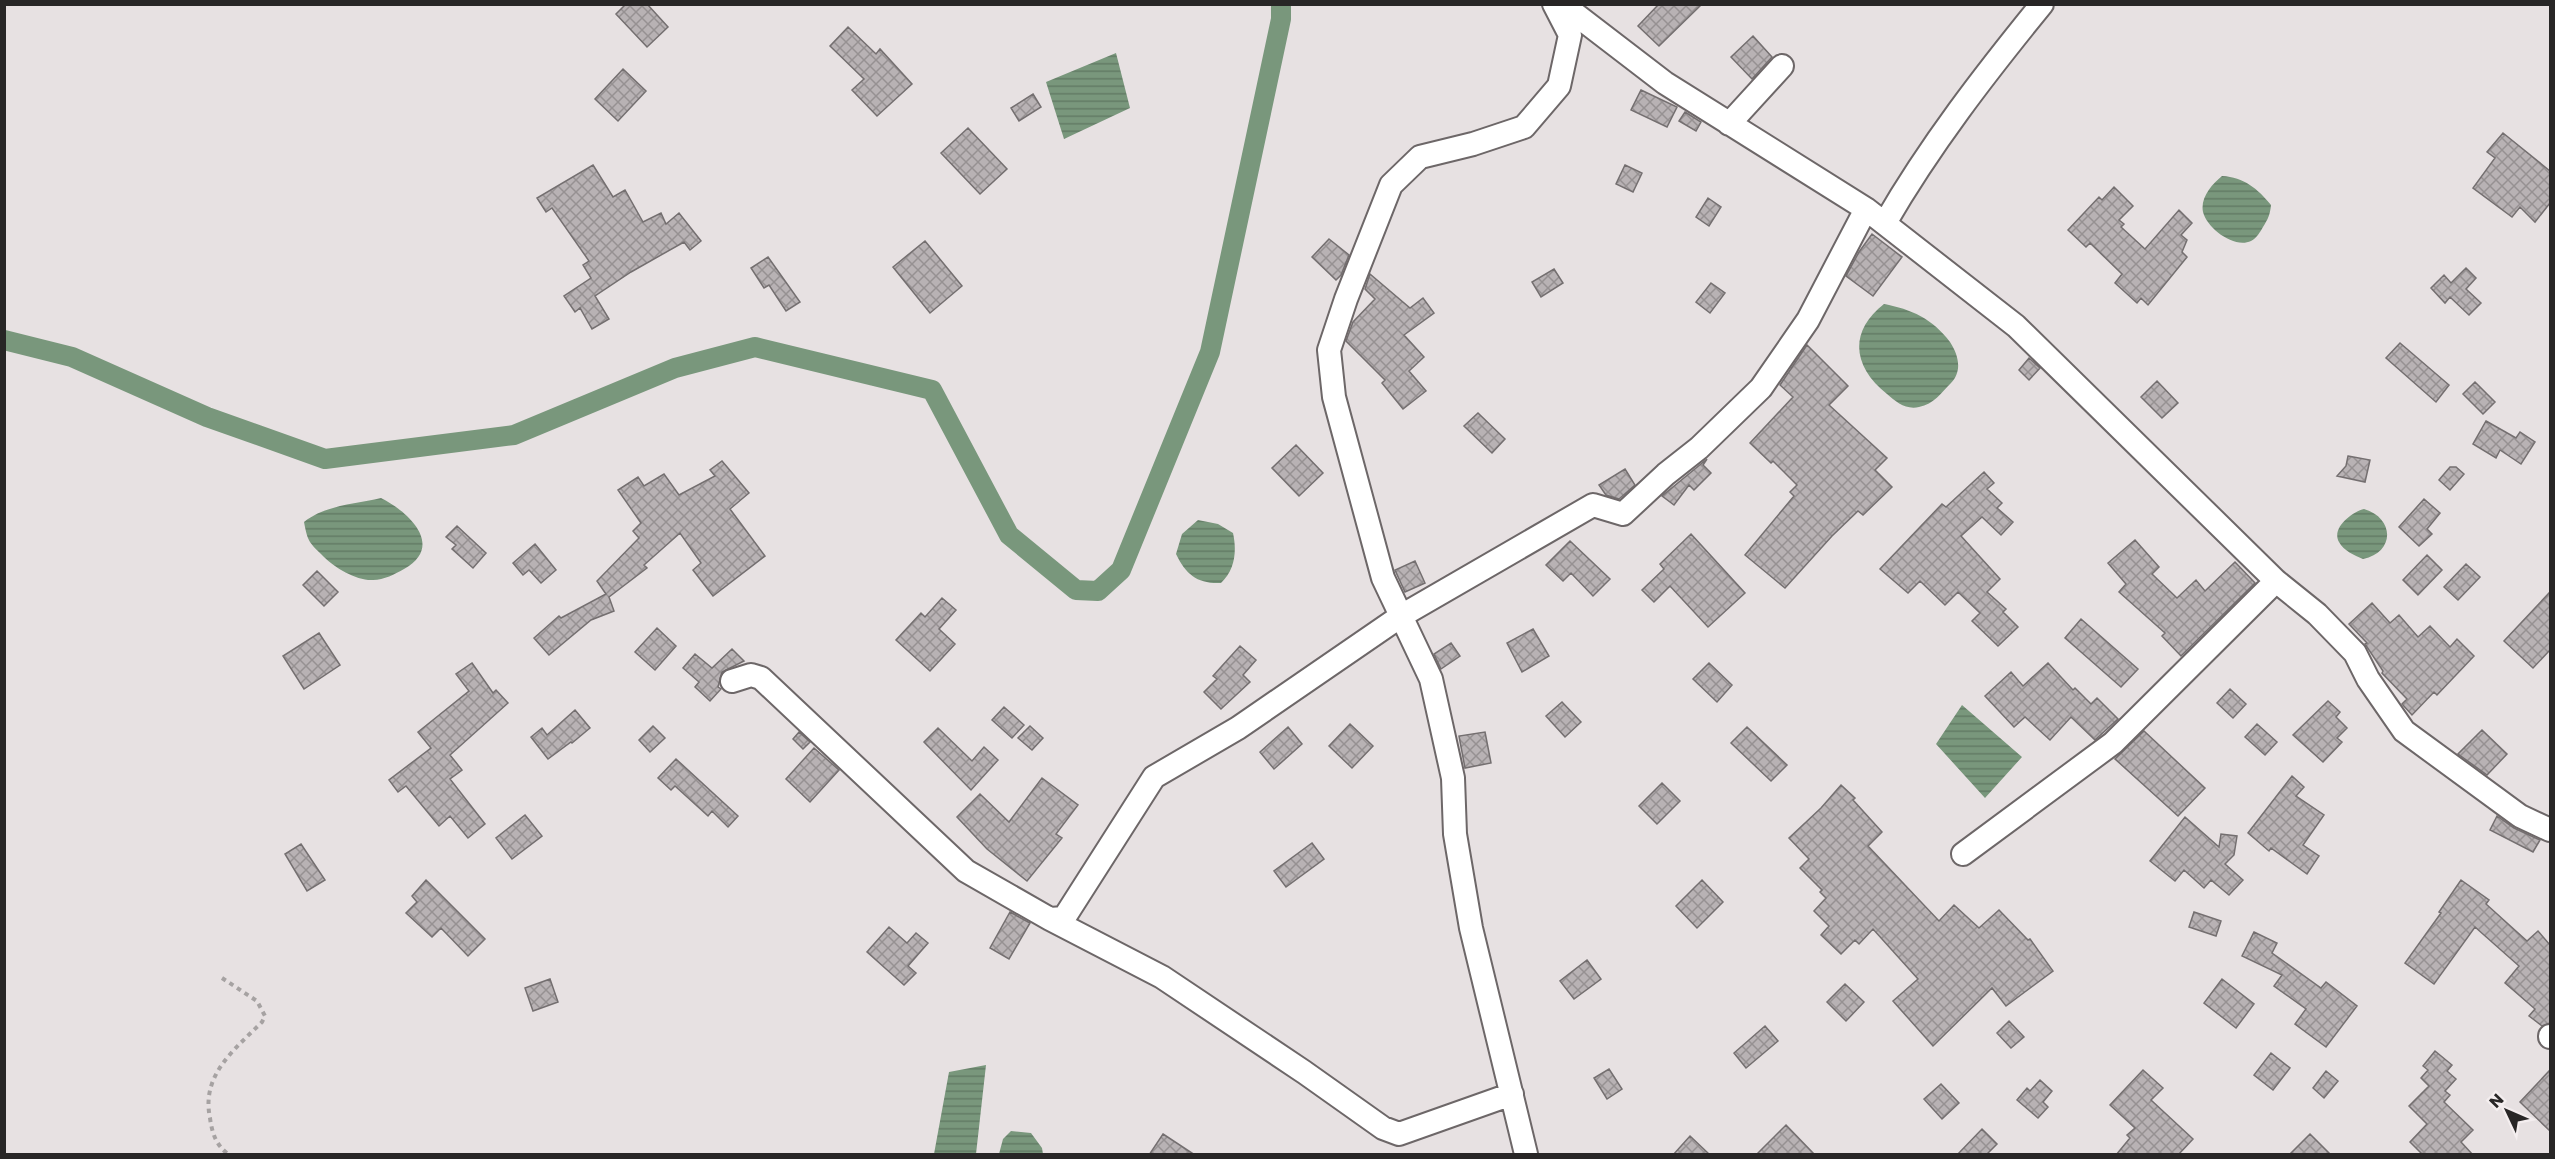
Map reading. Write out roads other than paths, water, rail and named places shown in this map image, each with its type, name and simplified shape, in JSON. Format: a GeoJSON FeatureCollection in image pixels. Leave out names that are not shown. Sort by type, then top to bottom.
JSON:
{"type":"FeatureCollection","features":[{"type":"Feature","properties":{"kind":"street"},"geometry":{"type":"LineString","coordinates":[[1526,1155],[1471,928],[1455,834],[1453,778],[1431,679],[1383,578],[1334,397],[1329,350],[1346,299],[1391,185],[1420,157],[1473,144],[1524,127],[1559,86],[1570,36],[1554,4]]}},
{"type":"Feature","properties":{"kind":"street"},"geometry":{"type":"LineString","coordinates":[[1562,4],[1665,83],[1866,209],[2016,326],[2276,581],[2317,615],[2355,653],[2368,679],[2404,731],[2520,816],[2550,830]]}},
{"type":"Feature","properties":{"kind":"street"},"geometry":{"type":"LineString","coordinates":[[1885,223],[1916,169],[1994,62],[2042,4]]}},
{"type":"Feature","properties":{"kind":"street"},"geometry":{"type":"LineString","coordinates":[[1729,124],[1782,66]]}},
{"type":"Feature","properties":{"kind":"street"},"geometry":{"type":"LineString","coordinates":[[1050,919],[1064,918],[1154,777],[1238,728],[1401,616],[1593,505],[1623,514],[1666,474],[1699,448],[1761,388],[1808,320],[1866,209]]}},
{"type":"Feature","properties":{"kind":"street"},"geometry":{"type":"LineString","coordinates":[[1963,854],[2113,743],[2276,581]]}},
{"type":"Feature","properties":{"kind":"street"},"geometry":{"type":"LineString","coordinates":[[732,681],[751,675],[761,678],[966,871],[1050,919],[1162,977],[1383,1128],[1399,1134],[1512,1094]]}},
{"type":"Feature","properties":{"kind":"waterway"},"geometry":{"type":"LineString","coordinates":[[4,340],[72,357],[207,417],[325,459],[514,435],[675,368],[755,347],[932,390],[1009,535],[1076,590],[1098,591],[1121,570],[1210,352],[1281,19],[1281,4]]}}]}
